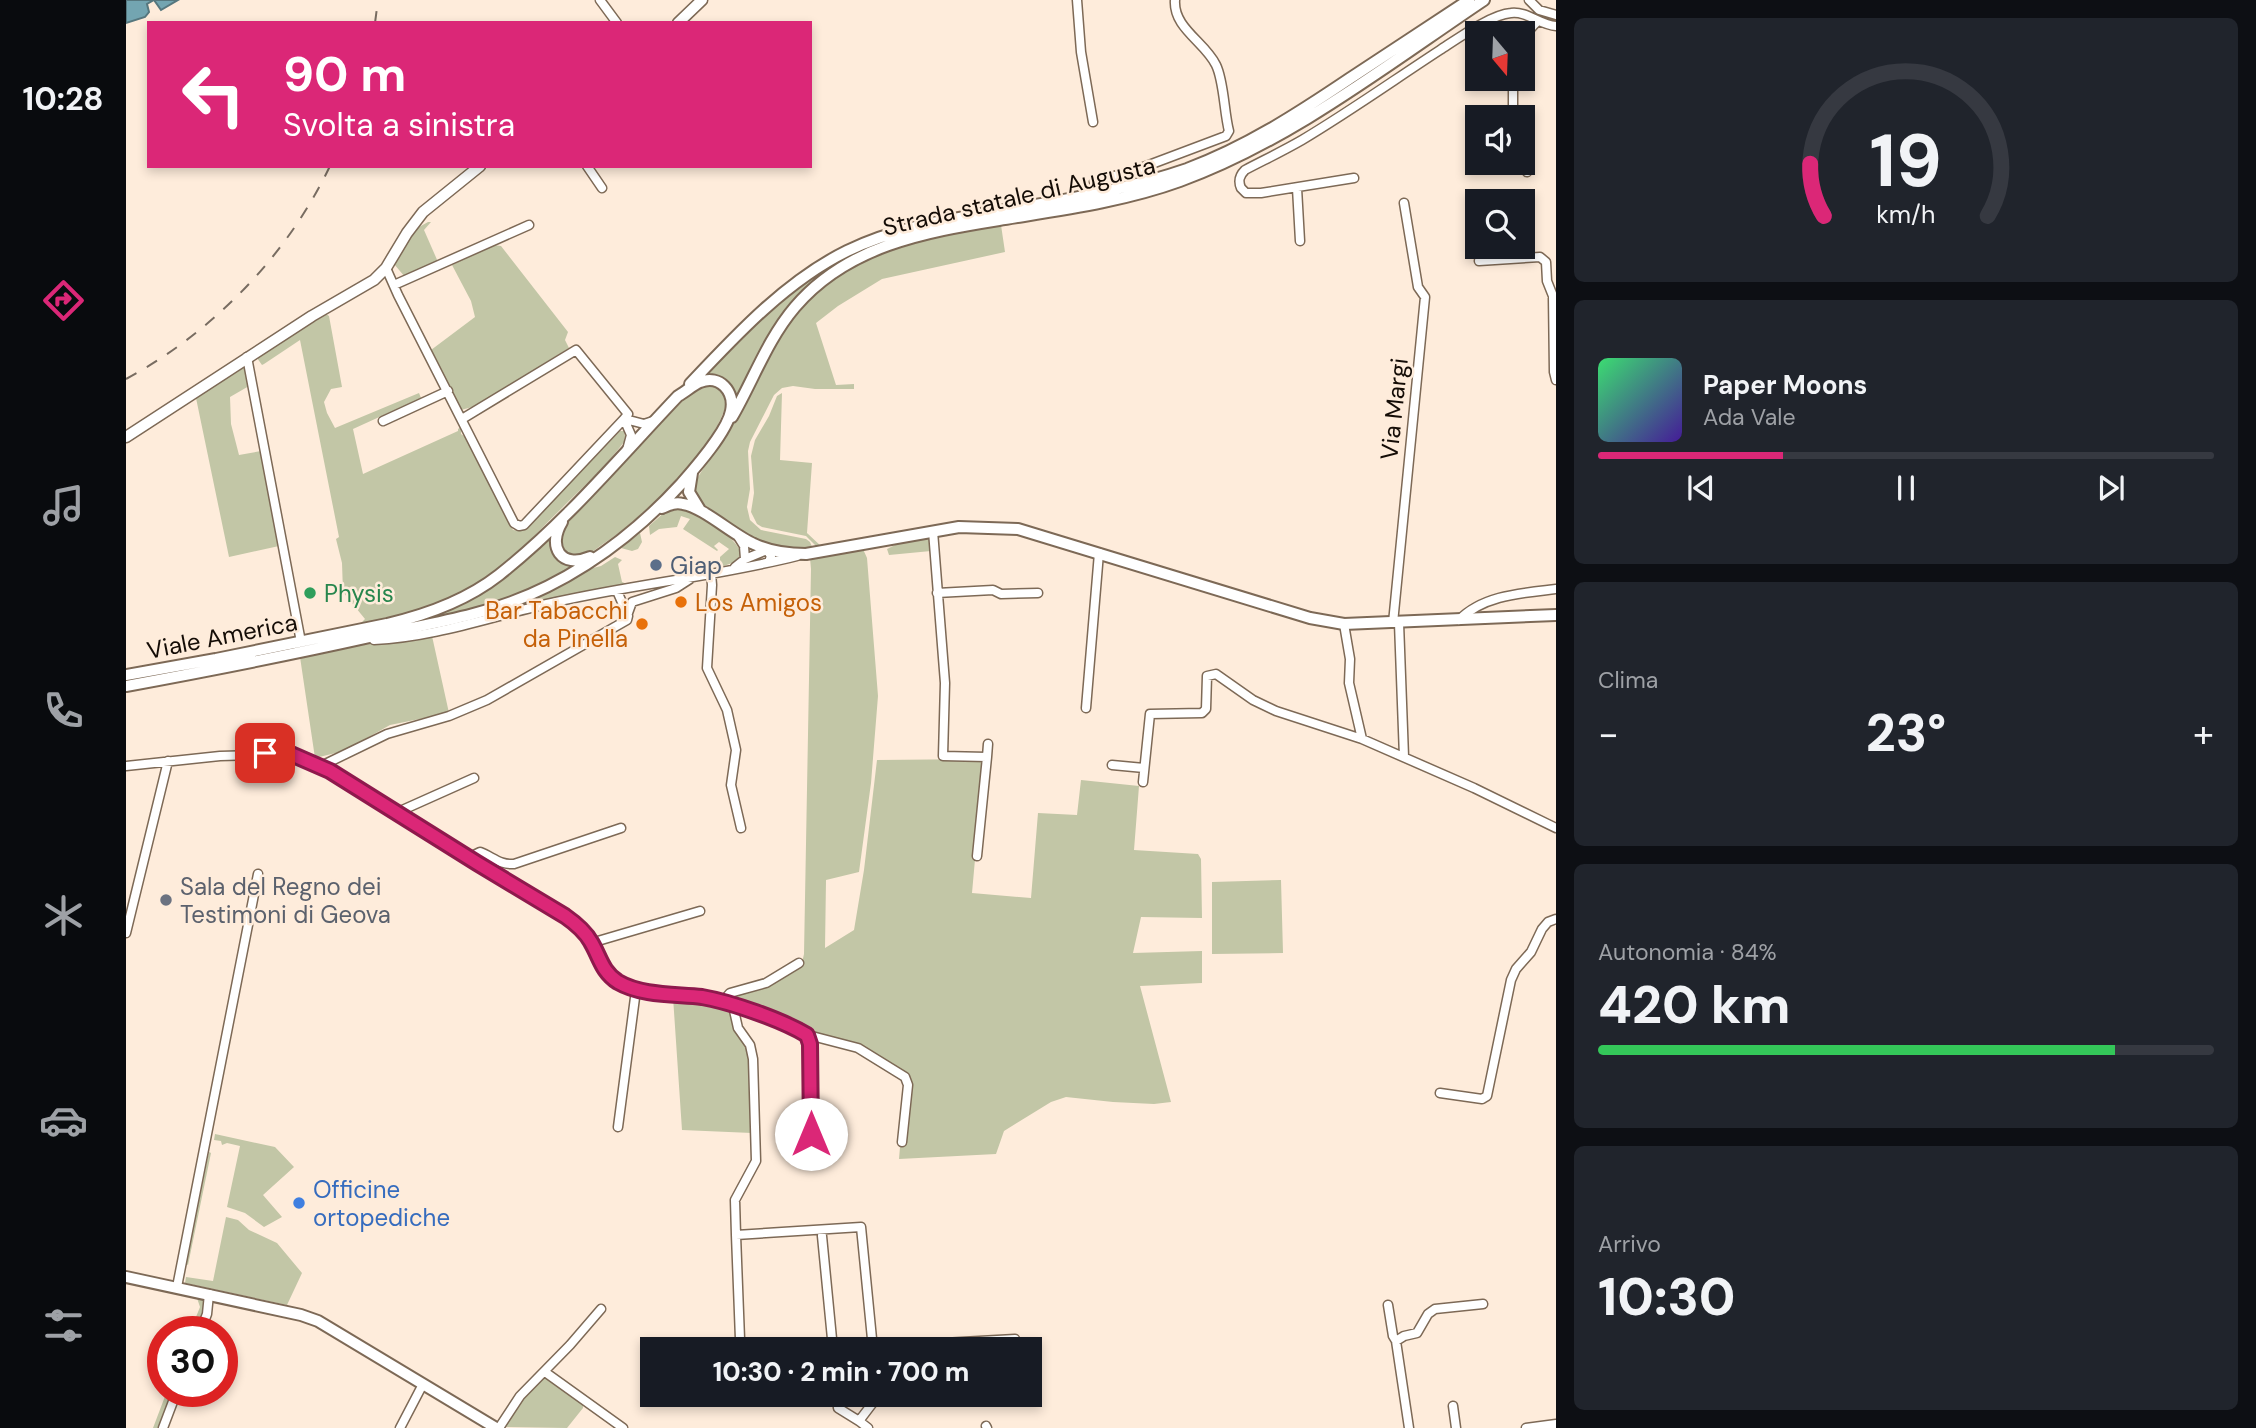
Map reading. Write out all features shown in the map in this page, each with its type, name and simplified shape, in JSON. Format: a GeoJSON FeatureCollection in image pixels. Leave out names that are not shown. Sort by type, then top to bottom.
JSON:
{"type":"FeatureCollection","features":[{"type":"Feature","properties":{"kind":"main road","name":"Strada statale di Augusta"},"geometry":{"type":"LineString","coordinates":[[569,511],[764,311],[799,281],[845,252],[887,235],[940,221],[1105,193],[1189,168],[1280,124],[1469,0]]}},
{"type":"Feature","properties":{"kind":"main road","name":"Strada statale di Augusta"},"geometry":{"type":"LineString","coordinates":[[607,550],[656,510],[693,471],[727,425],[783,323],[811,290],[845,265],[874,250],[942,229],[1126,197],[1179,181],[1230,160],[1309,117],[1484,0]]}},
{"type":"Feature","properties":{"kind":"main road"},"geometry":{"type":"LineString","coordinates":[[678,397],[699,382],[713,381],[727,387],[732,409],[727,425]]}},
{"type":"Feature","properties":{"kind":"main road"},"geometry":{"type":"LineString","coordinates":[[693,471],[689,492],[701,512]]}},
{"type":"Feature","properties":{"kind":"main road"},"geometry":{"type":"LineString","coordinates":[[656,510],[681,503],[701,512],[737,536],[782,554],[806,554],[959,527],[1018,529],[1310,618],[1344,624],[1556,615]]}},
{"type":"Feature","properties":{"kind":"main road"},"geometry":{"type":"LineString","coordinates":[[569,511],[555,535],[561,555],[577,562],[607,550]]}},
{"type":"Feature","properties":{"kind":"main road","name":"Viale America"},"geometry":{"type":"LineString","coordinates":[[126,675],[413,618],[447,606],[498,576],[569,511]]}},
{"type":"Feature","properties":{"kind":"main road","name":"Viale America"},"geometry":{"type":"LineString","coordinates":[[126,686],[264,661],[474,614],[522,598],[573,573],[607,550]]}},
{"type":"Feature","properties":{"kind":"main road"},"geometry":{"type":"LineString","coordinates":[[126,1277],[318,1321],[497,1428]]}},
{"type":"Feature","properties":{"kind":"street"},"geometry":{"type":"LineString","coordinates":[[600,0],[616,21]]}},
{"type":"Feature","properties":{"kind":"street"},"geometry":{"type":"LineString","coordinates":[[680,21],[702,0]]}},
{"type":"Feature","properties":{"kind":"street"},"geometry":{"type":"LineString","coordinates":[[1077,0],[1081,52],[1093,122]]}},
{"type":"Feature","properties":{"kind":"street"},"geometry":{"type":"LineString","coordinates":[[1094,182],[1214,141],[1226,136],[1229,131],[1217,67],[1183,25],[1176,13],[1175,0]]}},
{"type":"Feature","properties":{"kind":"street"},"geometry":{"type":"LineString","coordinates":[[1529,1],[1539,10],[1556,15]]}},
{"type":"Feature","properties":{"kind":"street"},"geometry":{"type":"LineString","coordinates":[[1354,178],[1252,194],[1241,188],[1240,177],[1245,170],[1302,140],[1461,36],[1493,19],[1516,12],[1523,13],[1537,22],[1556,26]]}},
{"type":"Feature","properties":{"kind":"street"},"geometry":{"type":"LineString","coordinates":[[126,437],[312,316],[363,288],[386,268],[407,233],[424,212],[478,168]]}},
{"type":"Feature","properties":{"kind":"street"},"geometry":{"type":"LineString","coordinates":[[588,168],[602,188]]}},
{"type":"Feature","properties":{"kind":"street"},"geometry":{"type":"LineString","coordinates":[[1297,188],[1300,241]]}},
{"type":"Feature","properties":{"kind":"street","name":"Via Margi"},"geometry":{"type":"LineString","coordinates":[[1404,203],[1418,287],[1425,297],[1396,623],[1404,757]]}},
{"type":"Feature","properties":{"kind":"street"},"geometry":{"type":"LineString","coordinates":[[394,285],[529,225]]}},
{"type":"Feature","properties":{"kind":"street"},"geometry":{"type":"LineString","coordinates":[[1479,261],[1540,257],[1546,262],[1547,281],[1553,296],[1556,380]]}},
{"type":"Feature","properties":{"kind":"street"},"geometry":{"type":"LineString","coordinates":[[386,268],[514,523],[524,525],[628,414],[576,350],[462,419]]}},
{"type":"Feature","properties":{"kind":"street"},"geometry":{"type":"LineString","coordinates":[[247,357],[301,642]]}},
{"type":"Feature","properties":{"kind":"street"},"geometry":{"type":"LineString","coordinates":[[383,421],[448,391]]}},
{"type":"Feature","properties":{"kind":"street"},"geometry":{"type":"LineString","coordinates":[[624,419],[644,424],[656,420]]}},
{"type":"Feature","properties":{"kind":"street"},"geometry":{"type":"LineString","coordinates":[[624,419],[631,435],[627,450]]}},
{"type":"Feature","properties":{"kind":"street"},"geometry":{"type":"LineString","coordinates":[[933,531],[945,683],[943,757],[987,757]]}},
{"type":"Feature","properties":{"kind":"street"},"geometry":{"type":"LineString","coordinates":[[737,536],[744,547],[745,559]]}},
{"type":"Feature","properties":{"kind":"street"},"geometry":{"type":"LineString","coordinates":[[731,569],[745,559],[768,550],[771,556],[769,562]]}},
{"type":"Feature","properties":{"kind":"street"},"geometry":{"type":"LineString","coordinates":[[1086,708],[1099,553]]}},
{"type":"Feature","properties":{"kind":"street"},"geometry":{"type":"LineString","coordinates":[[354,640],[407,638],[555,602],[806,554]]}},
{"type":"Feature","properties":{"kind":"street"},"geometry":{"type":"LineString","coordinates":[[711,573],[707,667],[727,710],[736,750],[731,780],[741,828]]}},
{"type":"Feature","properties":{"kind":"street"},"geometry":{"type":"LineString","coordinates":[[321,766],[387,734],[449,716],[487,700],[626,620],[632,602],[676,588],[694,576]]}},
{"type":"Feature","properties":{"kind":"street"},"geometry":{"type":"LineString","coordinates":[[1459,620],[1467,611],[1482,604],[1521,593],[1556,589]]}},
{"type":"Feature","properties":{"kind":"street"},"geometry":{"type":"LineString","coordinates":[[937,593],[993,590],[1001,594],[1038,593]]}},
{"type":"Feature","properties":{"kind":"street"},"geometry":{"type":"LineString","coordinates":[[617,591],[628,616]]}},
{"type":"Feature","properties":{"kind":"street"},"geometry":{"type":"LineString","coordinates":[[1344,624],[1350,659],[1349,683],[1362,739]]}},
{"type":"Feature","properties":{"kind":"street"},"geometry":{"type":"LineString","coordinates":[[1143,782],[1150,714],[1202,713],[1206,709],[1207,676],[1216,674],[1253,700],[1276,711],[1362,739],[1556,828]]}},
{"type":"Feature","properties":{"kind":"street"},"geometry":{"type":"LineString","coordinates":[[977,856],[988,744]]}},
{"type":"Feature","properties":{"kind":"street"},"geometry":{"type":"LineString","coordinates":[[126,766],[285,752],[321,766],[578,925],[592,943],[605,971],[619,982],[636,990],[723,1001],[807,1035],[858,1048],[905,1077],[908,1085],[902,1142]]}},
{"type":"Feature","properties":{"kind":"street"},"geometry":{"type":"LineString","coordinates":[[126,933],[168,761]]}},
{"type":"Feature","properties":{"kind":"street"},"geometry":{"type":"LineString","coordinates":[[1112,765],[1144,768]]}},
{"type":"Feature","properties":{"kind":"street"},"geometry":{"type":"LineString","coordinates":[[398,812],[474,778]]}},
{"type":"Feature","properties":{"kind":"street"},"geometry":{"type":"LineString","coordinates":[[468,858],[480,852],[504,865],[514,864],[621,828]]}},
{"type":"Feature","properties":{"kind":"street"},"geometry":{"type":"LineString","coordinates":[[177,1287],[258,874]]}},
{"type":"Feature","properties":{"kind":"street"},"geometry":{"type":"LineString","coordinates":[[592,943],[700,911]]}},
{"type":"Feature","properties":{"kind":"street"},"geometry":{"type":"LineString","coordinates":[[1440,1093],[1482,1099],[1488,1096],[1510,980],[1531,952],[1542,929],[1548,922],[1556,919]]}},
{"type":"Feature","properties":{"kind":"street"},"geometry":{"type":"LineString","coordinates":[[723,1001],[730,993],[766,983],[799,963]]}},
{"type":"Feature","properties":{"kind":"street"},"geometry":{"type":"LineString","coordinates":[[618,1127],[636,990]]}},
{"type":"Feature","properties":{"kind":"street"},"geometry":{"type":"LineString","coordinates":[[733,1006],[738,1028],[750,1045],[753,1059],[756,1161],[735,1200],[740,1337]]}},
{"type":"Feature","properties":{"kind":"street"},"geometry":{"type":"LineString","coordinates":[[807,1035],[810,1044],[811,1157]]}},
{"type":"Feature","properties":{"kind":"street"},"geometry":{"type":"LineString","coordinates":[[736,1235],[861,1227],[872,1337]]}},
{"type":"Feature","properties":{"kind":"street"},"geometry":{"type":"LineString","coordinates":[[822,1236],[832,1337]]}},
{"type":"Feature","properties":{"kind":"street"},"geometry":{"type":"LineString","coordinates":[[206,1316],[209,1294]]}},
{"type":"Feature","properties":{"kind":"street"},"geometry":{"type":"LineString","coordinates":[[1396,1341],[1417,1333],[1428,1314],[1435,1309],[1483,1304]]}},
{"type":"Feature","properties":{"kind":"street"},"geometry":{"type":"LineString","coordinates":[[1388,1305],[1409,1428]]}},
{"type":"Feature","properties":{"kind":"street"},"geometry":{"type":"LineString","coordinates":[[497,1428],[520,1396],[601,1309]]}},
{"type":"Feature","properties":{"kind":"street"},"geometry":{"type":"LineString","coordinates":[[545,1372],[623,1428]]}},
{"type":"Feature","properties":{"kind":"street"},"geometry":{"type":"LineString","coordinates":[[400,1428],[424,1384]]}},
{"type":"Feature","properties":{"kind":"street"},"geometry":{"type":"LineString","coordinates":[[1453,1406],[1456,1428]]}},
{"type":"Feature","properties":{"kind":"street"},"geometry":{"type":"LineString","coordinates":[[163,1428],[171,1407]]}},
{"type":"Feature","properties":{"kind":"street"},"geometry":{"type":"LineString","coordinates":[[838,1407],[868,1428]]}},
{"type":"Feature","properties":{"kind":"street"},"geometry":{"type":"LineString","coordinates":[[859,1421],[870,1407]]}},
{"type":"Feature","properties":{"kind":"street"},"geometry":{"type":"LineString","coordinates":[[1526,1428],[1556,1424]]}},
{"type":"Feature","properties":{"kind":"green space"},"geometry":{"type":"Polygon","coordinates":[[[431,222],[424,230],[438,262],[405,277],[394,264],[412,231],[431,222]]]}},
{"type":"Feature","properties":{"kind":"green space"},"geometry":{"type":"Polygon","coordinates":[[[1001,225],[1005,252],[882,279],[816,323],[836,385],[854,384],[854,389],[793,386],[782,388],[774,395],[748,451],[750,489],[747,507],[750,520],[761,530],[806,539],[813,549],[785,549],[764,542],[720,519],[699,503],[694,495],[694,484],[735,421],[781,335],[809,299],[832,280],[884,253],[942,236],[1001,225]]]}},
{"type":"Feature","properties":{"kind":"green space"},"geometry":{"type":"Polygon","coordinates":[[[877,243],[878,245],[800,297],[737,398],[705,376],[704,372],[784,299],[828,268],[877,243]]]}},
{"type":"Feature","properties":{"kind":"green space"},"geometry":{"type":"Polygon","coordinates":[[[493,245],[501,246],[568,332],[565,340],[569,348],[476,406],[461,410],[431,350],[475,317],[471,301],[452,265],[493,245]]]}},
{"type":"Feature","properties":{"kind":"green space"},"geometry":{"type":"Polygon","coordinates":[[[326,314],[329,316],[342,387],[331,389],[324,402],[335,428],[419,393],[421,398],[353,429],[363,474],[458,431],[461,427],[461,434],[467,438],[513,530],[521,531],[528,527],[620,431],[624,431],[624,442],[528,543],[491,575],[456,595],[359,625],[365,619],[343,592],[342,563],[336,539],[339,537],[300,340],[262,365],[257,358],[311,321],[326,314]]]}},
{"type":"Feature","properties":{"kind":"green space"},"geometry":{"type":"Polygon","coordinates":[[[245,367],[249,386],[230,397],[231,424],[239,455],[261,451],[279,546],[229,557],[196,398],[245,367]]]}},
{"type":"Feature","properties":{"kind":"green space"},"geometry":{"type":"Polygon","coordinates":[[[701,385],[719,386],[727,399],[721,418],[695,459],[657,500],[592,552],[578,557],[560,550],[559,532],[568,520],[693,390],[701,385]]]}},
{"type":"Feature","properties":{"kind":"green space"},"geometry":{"type":"Polygon","coordinates":[[[782,393],[780,460],[812,463],[807,533],[823,548],[817,547],[806,536],[762,527],[757,524],[751,512],[754,493],[751,456],[755,440],[777,396],[782,393]]]}},
{"type":"Feature","properties":{"kind":"green space"},"geometry":{"type":"Polygon","coordinates":[[[679,506],[715,526],[732,540],[741,554],[735,562],[718,568],[720,557],[729,549],[719,542],[714,546],[717,551],[683,529],[690,519],[681,516],[677,527],[659,529],[650,535],[649,526],[667,510],[679,506]]]}},
{"type":"Feature","properties":{"kind":"green space"},"geometry":{"type":"Polygon","coordinates":[[[640,533],[642,542],[638,549],[632,551],[621,548],[640,533]]]}},
{"type":"Feature","properties":{"kind":"green space"},"geometry":{"type":"Polygon","coordinates":[[[549,537],[555,557],[573,566],[572,569],[495,604],[434,618],[466,601],[549,537]]]}},
{"type":"Feature","properties":{"kind":"green space"},"geometry":{"type":"Polygon","coordinates":[[[927,537],[931,551],[889,555],[887,549],[901,542],[927,537]]]}},
{"type":"Feature","properties":{"kind":"green space"},"geometry":{"type":"Polygon","coordinates":[[[863,549],[867,558],[878,696],[871,783],[859,872],[826,880],[825,948],[854,930],[877,760],[984,759],[972,893],[1031,898],[1038,813],[1077,815],[1081,780],[1139,786],[1134,850],[1198,854],[1201,859],[1202,918],[1141,917],[1133,953],[1202,951],[1202,983],[1140,986],[1171,1102],[1154,1104],[1066,1097],[1051,1102],[1004,1131],[996,1154],[899,1159],[900,1147],[905,1145],[912,1086],[908,1075],[861,1046],[805,1031],[727,1000],[732,994],[802,963],[810,558],[863,549]]]}},
{"type":"Feature","properties":{"kind":"green space"},"geometry":{"type":"Polygon","coordinates":[[[615,557],[622,560],[618,564],[622,582],[627,584],[468,620],[547,593],[615,557]]]}},
{"type":"Feature","properties":{"kind":"green space"},"geometry":{"type":"Polygon","coordinates":[[[432,636],[449,713],[390,725],[344,751],[315,758],[300,657],[346,646],[432,636]]]}},
{"type":"Feature","properties":{"kind":"green space"},"geometry":{"type":"Polygon","coordinates":[[[1281,880],[1283,953],[1212,954],[1212,882],[1281,880]]]}},
{"type":"Feature","properties":{"kind":"green space"},"geometry":{"type":"Polygon","coordinates":[[[673,997],[712,1001],[731,1011],[749,1049],[752,1133],[682,1130],[673,997]]]}},
{"type":"Feature","properties":{"kind":"green space"},"geometry":{"type":"Polygon","coordinates":[[[215,1134],[275,1147],[294,1167],[263,1195],[282,1217],[264,1227],[245,1213],[227,1207],[240,1146],[227,1143],[222,1145],[221,1141],[214,1140],[215,1134]]]}},
{"type":"Feature","properties":{"kind":"green space"},"geometry":{"type":"Polygon","coordinates":[[[209,1152],[211,1153],[188,1265],[186,1264],[209,1152]]]}},
{"type":"Feature","properties":{"kind":"green space"},"geometry":{"type":"Polygon","coordinates":[[[226,1217],[238,1220],[249,1230],[277,1243],[302,1273],[287,1305],[185,1283],[186,1277],[213,1281],[226,1217]]]}},
{"type":"Feature","properties":{"kind":"green space"},"geometry":{"type":"Polygon","coordinates":[[[197,1298],[204,1299],[205,1311],[203,1316],[196,1316],[200,1307],[197,1298]]]}},
{"type":"Feature","properties":{"kind":"green space"},"geometry":{"type":"Polygon","coordinates":[[[543,1379],[548,1379],[583,1405],[567,1428],[504,1427],[525,1394],[543,1379]]]}},
{"type":"Feature","properties":{"kind":"green space"},"geometry":{"type":"Polygon","coordinates":[[[161,1407],[168,1407],[160,1428],[153,1428],[161,1407]]]}},
{"type":"Feature","properties":{"kind":"water"},"geometry":{"type":"Polygon","coordinates":[[[126,0],[154,0],[147,4],[149,12],[145,17],[126,23],[126,0]]]}},
{"type":"Feature","properties":{"kind":"water"},"geometry":{"type":"Polygon","coordinates":[[[154,0],[178,0],[161,10],[154,0]]]}},
{"type":"Feature","properties":{"kind":"railway"},"geometry":{"type":"LineString","coordinates":[[375,21],[378,0]]}},
{"type":"Feature","properties":{"kind":"railway"},"geometry":{"type":"LineString","coordinates":[[126,379],[189,339],[244,289],[292,231],[329,168]]}},
{"type":"Feature","properties":{"kind":"place","name":"Giap"},"geometry":{"type":"Point","coordinates":[656,565]}},
{"type":"Feature","properties":{"kind":"place","name":"Physis"},"geometry":{"type":"Point","coordinates":[310,593]}},
{"type":"Feature","properties":{"kind":"place","name":"Los Amigos"},"geometry":{"type":"Point","coordinates":[681,602]}},
{"type":"Feature","properties":{"kind":"place","name":"Bar Tabacchi da Pinella"},"geometry":{"type":"Point","coordinates":[642,624]}},
{"type":"Feature","properties":{"kind":"place","name":"Sala del Regno dei Testimoni di Geova"},"geometry":{"type":"Point","coordinates":[166,900]}},
{"type":"Feature","properties":{"kind":"place","name":"Officine ortopediche"},"geometry":{"type":"Point","coordinates":[299,1203]}},
{"type":"Feature","properties":{"kind":"route"},"geometry":{"type":"LineString","coordinates":[[265,753],[285,752],[321,766],[539,899],[578,925],[592,943],[605,971],[619,982],[636,990],[723,1001],[807,1035],[810,1044],[811,1134]]}}]}
